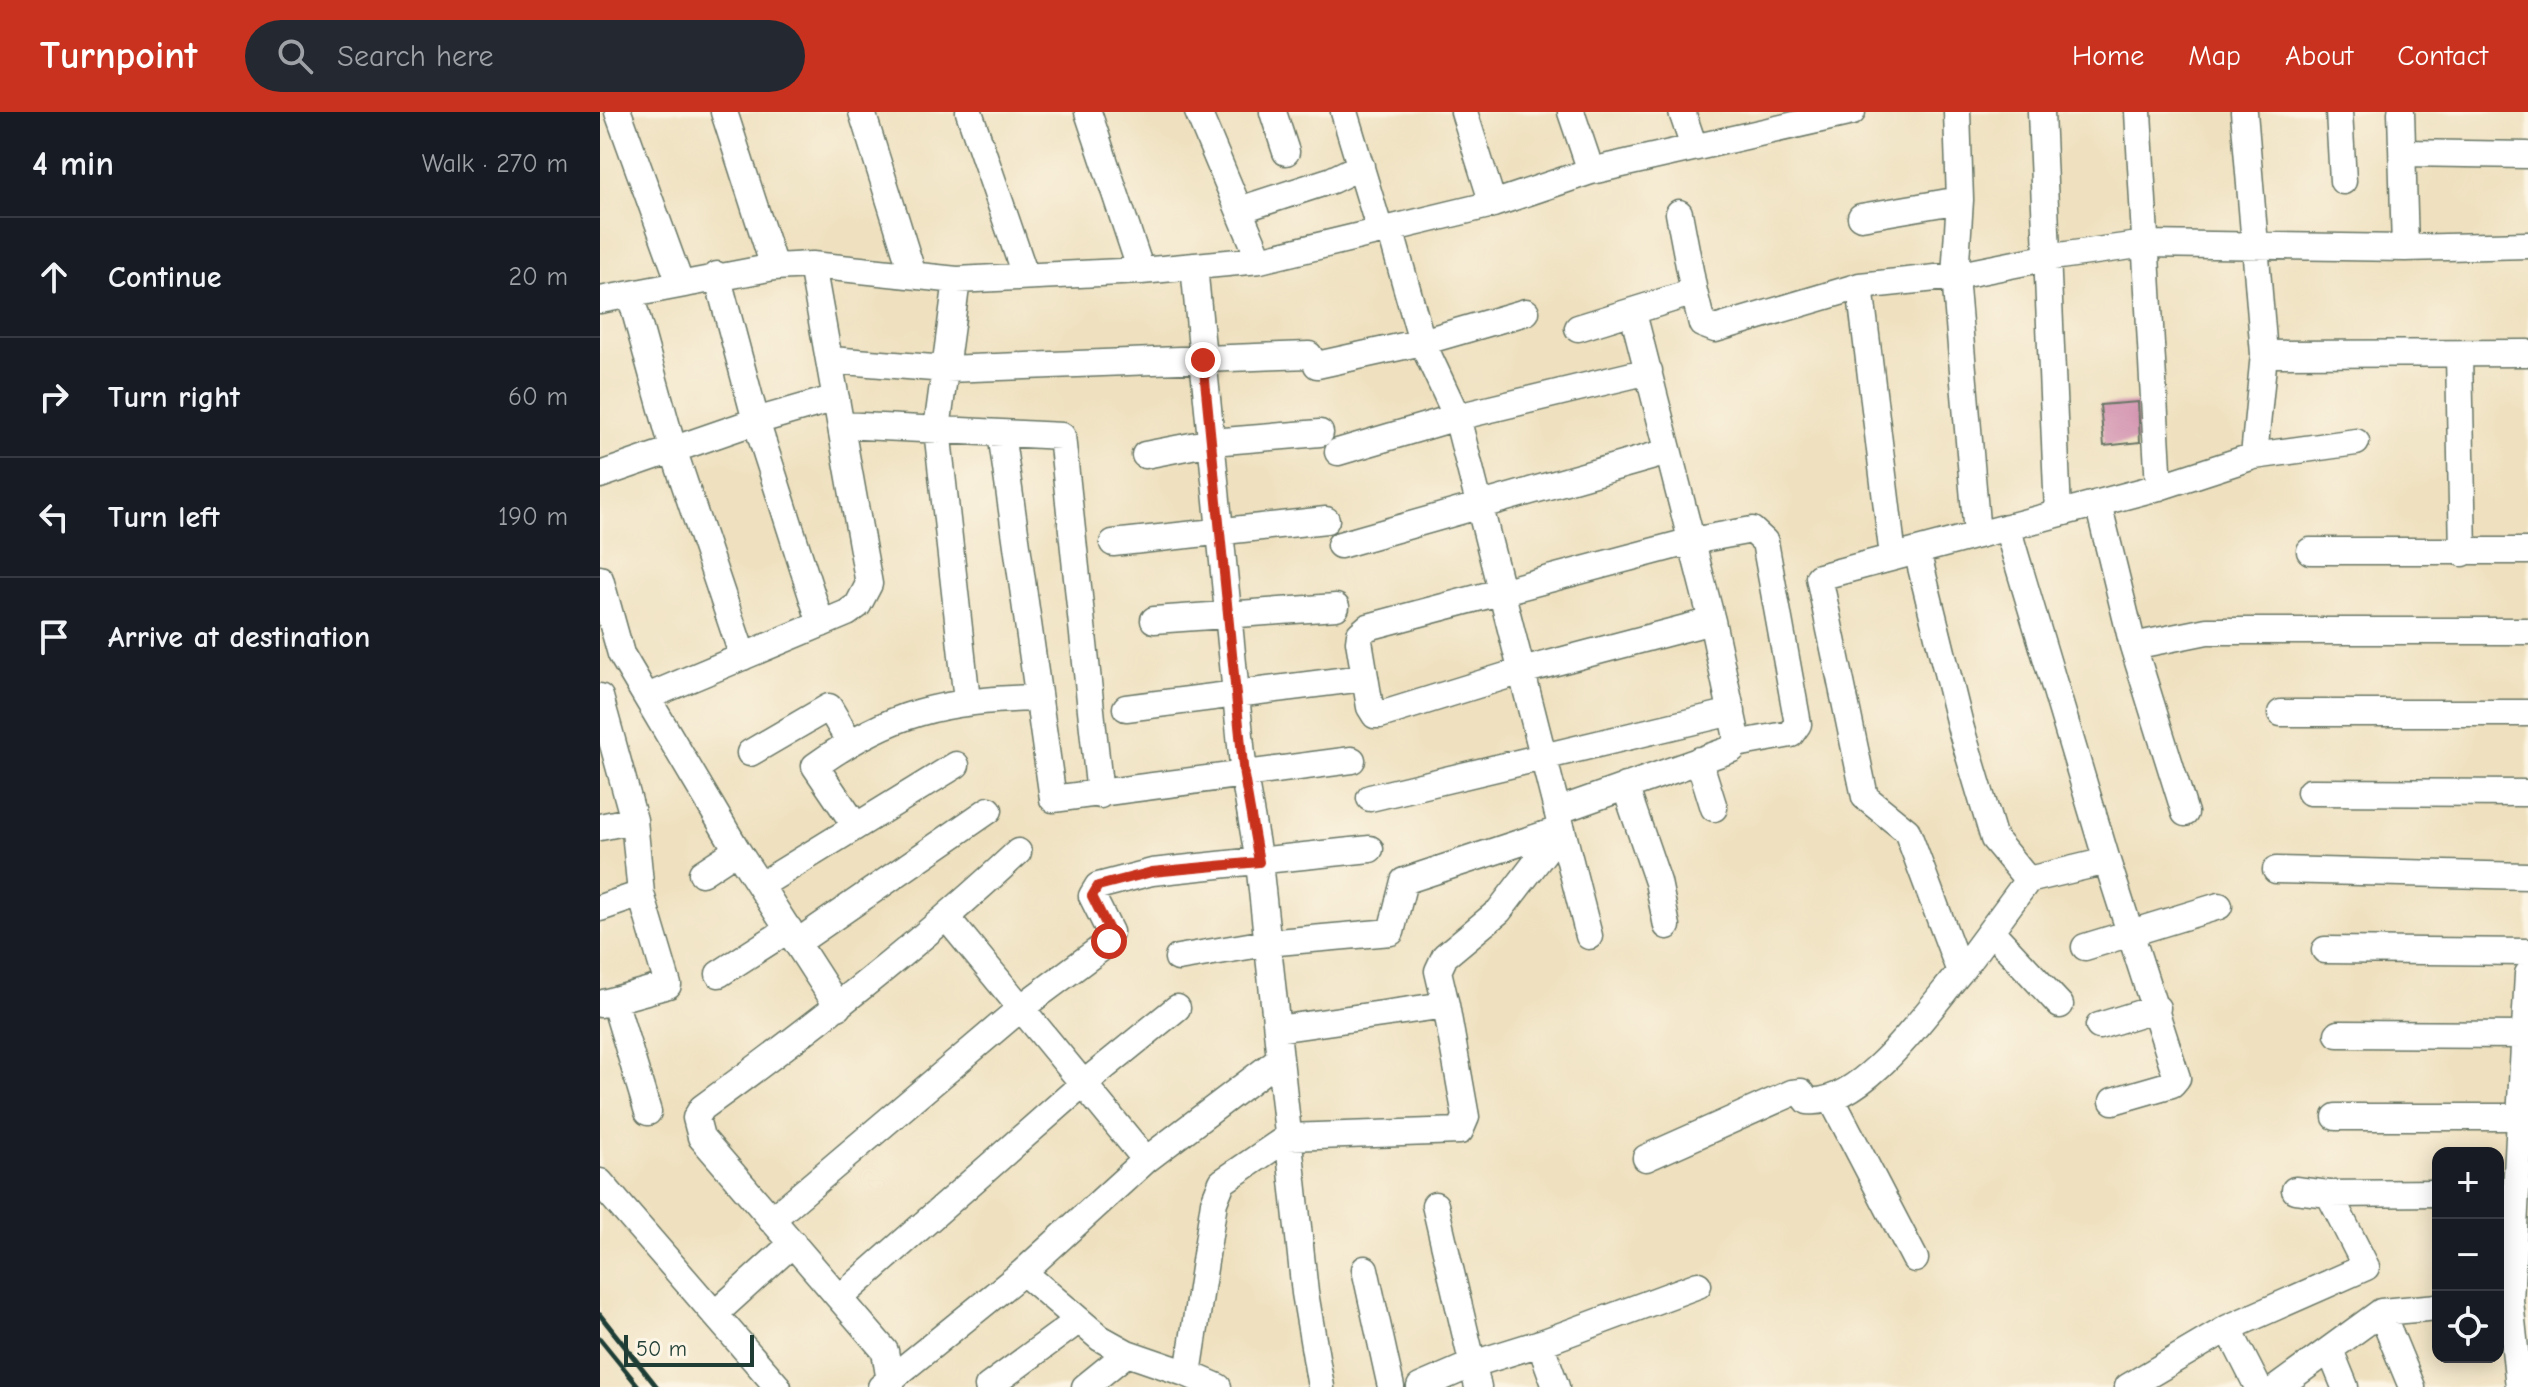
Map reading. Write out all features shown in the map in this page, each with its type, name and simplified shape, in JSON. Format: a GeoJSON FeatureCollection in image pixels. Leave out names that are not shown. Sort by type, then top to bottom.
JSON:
{"type":"FeatureCollection","features":[{"type":"Feature","properties":{"kind":"street"},"geometry":{"type":"LineString","coordinates":[[618,112],[680,283]]}},
{"type":"Feature","properties":{"kind":"street"},"geometry":{"type":"LineString","coordinates":[[724,112],[774,267]]}},
{"type":"Feature","properties":{"kind":"street"},"geometry":{"type":"LineString","coordinates":[[862,112],[913,275]]}},
{"type":"Feature","properties":{"kind":"street"},"geometry":{"type":"LineString","coordinates":[[969,112],[1025,275]]}},
{"type":"Feature","properties":{"kind":"street"},"geometry":{"type":"LineString","coordinates":[[1088,112],[1141,271]]}},
{"type":"Feature","properties":{"kind":"street"},"geometry":{"type":"LineString","coordinates":[[1198,112],[1260,260]]}},
{"type":"Feature","properties":{"kind":"street"},"geometry":{"type":"LineString","coordinates":[[1273,112],[1286,152]]}},
{"type":"Feature","properties":{"kind":"street"},"geometry":{"type":"LineString","coordinates":[[1344,112],[1422,342],[1457,417],[1589,936]]}},
{"type":"Feature","properties":{"kind":"street"},"geometry":{"type":"LineString","coordinates":[[1464,112],[1493,204]]}},
{"type":"Feature","properties":{"kind":"street"},"geometry":{"type":"LineString","coordinates":[[1571,112],[1591,171]]}},
{"type":"Feature","properties":{"kind":"street"},"geometry":{"type":"LineString","coordinates":[[1682,112],[1694,147]]}},
{"type":"Feature","properties":{"kind":"street"},"geometry":{"type":"LineString","coordinates":[[600,300],[631,297],[717,275],[774,267],[812,265],[957,280],[1141,271],[1260,260],[1493,204],[1591,171],[1694,147],[1769,120],[1852,112]]}},
{"type":"Feature","properties":{"kind":"street"},"geometry":{"type":"LineString","coordinates":[[1957,112],[1960,200],[1955,276],[1977,535]]}},
{"type":"Feature","properties":{"kind":"street"},"geometry":{"type":"LineString","coordinates":[[2041,112],[2058,513]]}},
{"type":"Feature","properties":{"kind":"street"},"geometry":{"type":"LineString","coordinates":[[2138,112],[2159,487]]}},
{"type":"Feature","properties":{"kind":"street"},"geometry":{"type":"LineString","coordinates":[[2244,112],[2264,354],[2254,456]]}},
{"type":"Feature","properties":{"kind":"street"},"geometry":{"type":"LineString","coordinates":[[2339,112],[2343,181]]}},
{"type":"Feature","properties":{"kind":"street"},"geometry":{"type":"LineString","coordinates":[[2401,112],[2405,248]]}},
{"type":"Feature","properties":{"kind":"street"},"geometry":{"type":"LineString","coordinates":[[2403,153],[2528,155]]}},
{"type":"Feature","properties":{"kind":"street"},"geometry":{"type":"LineString","coordinates":[[1239,210],[1332,180],[1361,166]]}},
{"type":"Feature","properties":{"kind":"street"},"geometry":{"type":"LineString","coordinates":[[1861,217],[1960,200]]}},
{"type":"Feature","properties":{"kind":"street"},"geometry":{"type":"LineString","coordinates":[[1679,213],[1702,324],[1715,329],[1860,286],[1955,276],[2045,258],[2146,244],[2405,248],[2528,245]]}},
{"type":"Feature","properties":{"kind":"street"},"geometry":{"type":"LineString","coordinates":[[647,697],[821,624],[858,605],[869,584],[812,265]]}},
{"type":"Feature","properties":{"kind":"street"},"geometry":{"type":"LineString","coordinates":[[1194,266],[1244,776],[1259,862],[1305,1293],[1321,1387]]}},
{"type":"Feature","properties":{"kind":"street"},"geometry":{"type":"LineString","coordinates":[[717,275],[756,421],[821,624]]}},
{"type":"Feature","properties":{"kind":"street"},"geometry":{"type":"LineString","coordinates":[[957,280],[937,429],[967,701]]}},
{"type":"Feature","properties":{"kind":"street"},"geometry":{"type":"LineString","coordinates":[[1860,286],[1905,554],[1994,839],[2028,880]]}},
{"type":"Feature","properties":{"kind":"street"},"geometry":{"type":"LineString","coordinates":[[1578,328],[1694,292]]}},
{"type":"Feature","properties":{"kind":"street"},"geometry":{"type":"LineString","coordinates":[[631,297],[674,452],[743,657]]}},
{"type":"Feature","properties":{"kind":"street"},"geometry":{"type":"LineString","coordinates":[[831,360],[946,369],[1203,360],[1313,360],[1422,342],[1526,312]]}},
{"type":"Feature","properties":{"kind":"street"},"geometry":{"type":"LineString","coordinates":[[1633,313],[1712,621],[1736,744]]}},
{"type":"Feature","properties":{"kind":"street"},"geometry":{"type":"LineString","coordinates":[[2264,354],[2528,353]]}},
{"type":"Feature","properties":{"kind":"street"},"geometry":{"type":"LineString","coordinates":[[2459,355],[2463,553]]}},
{"type":"Feature","properties":{"kind":"street"},"geometry":{"type":"LineString","coordinates":[[1338,452],[1457,417],[1649,371]]}},
{"type":"Feature","properties":{"kind":"street"},"geometry":{"type":"LineString","coordinates":[[600,475],[674,452],[756,421],[836,398]]}},
{"type":"Feature","properties":{"kind":"street"},"geometry":{"type":"LineString","coordinates":[[841,425],[1062,436],[1100,795]]}},
{"type":"Feature","properties":{"kind":"street"},"geometry":{"type":"LineString","coordinates":[[1001,433],[1036,698],[1053,799],[1352,760]]}},
{"type":"Feature","properties":{"kind":"street"},"geometry":{"type":"LineString","coordinates":[[1145,455],[1212,442],[1320,433]]}},
{"type":"Feature","properties":{"kind":"street"},"geometry":{"type":"LineString","coordinates":[[1960,972],[1907,831],[1865,797],[1819,577],[2159,487],[2254,456],[2356,442]]}},
{"type":"Feature","properties":{"kind":"street"},"geometry":{"type":"LineString","coordinates":[[1340,545],[1479,503],[1668,452]]}},
{"type":"Feature","properties":{"kind":"street"},"geometry":{"type":"LineString","coordinates":[[2098,503],[2133,646],[2185,813]]}},
{"type":"Feature","properties":{"kind":"street"},"geometry":{"type":"LineString","coordinates":[[1113,543],[1326,520]]}},
{"type":"Feature","properties":{"kind":"street"},"geometry":{"type":"LineString","coordinates":[[2007,527],[2107,861],[2157,1008],[2177,1078],[2172,1084],[2113,1101]]}},
{"type":"Feature","properties":{"kind":"street"},"geometry":{"type":"LineString","coordinates":[[1178,958],[1266,943],[1391,932],[1404,881],[1560,820],[1625,786],[1736,744],[1791,734],[1798,724],[1786,643],[1765,542],[1752,530],[1692,541],[1362,630],[1359,641],[1363,678],[1372,712],[1380,715],[1522,671],[1712,621]]}},
{"type":"Feature","properties":{"kind":"street"},"geometry":{"type":"LineString","coordinates":[[2310,551],[2528,551]]}},
{"type":"Feature","properties":{"kind":"street"},"geometry":{"type":"LineString","coordinates":[[600,579],[610,658],[647,697],[737,850],[838,1007]]}},
{"type":"Feature","properties":{"kind":"street"},"geometry":{"type":"LineString","coordinates":[[1154,620],[1336,607]]}},
{"type":"Feature","properties":{"kind":"street"},"geometry":{"type":"LineString","coordinates":[[2133,646],[2207,631],[2528,631]]}},
{"type":"Feature","properties":{"kind":"street"},"geometry":{"type":"LineString","coordinates":[[1126,708],[1363,678]]}},
{"type":"Feature","properties":{"kind":"street"},"geometry":{"type":"LineString","coordinates":[[600,697],[607,747],[634,820],[641,894],[668,985],[607,1002],[648,1112]]}},
{"type":"Feature","properties":{"kind":"street"},"geometry":{"type":"LineString","coordinates":[[855,825],[815,766],[849,741],[906,714],[967,701],[1036,698]]}},
{"type":"Feature","properties":{"kind":"street"},"geometry":{"type":"LineString","coordinates":[[750,753],[829,707],[849,741]]}},
{"type":"Feature","properties":{"kind":"street"},"geometry":{"type":"LineString","coordinates":[[1370,798],[1732,712]]}},
{"type":"Feature","properties":{"kind":"street"},"geometry":{"type":"LineString","coordinates":[[2281,713],[2528,713]]}},
{"type":"Feature","properties":{"kind":"street"},"geometry":{"type":"LineString","coordinates":[[1699,760],[1714,808]]}},
{"type":"Feature","properties":{"kind":"street"},"geometry":{"type":"LineString","coordinates":[[761,885],[956,765]]}},
{"type":"Feature","properties":{"kind":"street"},"geometry":{"type":"LineString","coordinates":[[1625,786],[1658,882],[1667,926]]}},
{"type":"Feature","properties":{"kind":"street"},"geometry":{"type":"LineString","coordinates":[[2310,792],[2528,793]]}},
{"type":"Feature","properties":{"kind":"street"},"geometry":{"type":"LineString","coordinates":[[719,974],[794,935],[989,810]]}},
{"type":"Feature","properties":{"kind":"street"},"geometry":{"type":"LineString","coordinates":[[600,827],[634,820]]}},
{"type":"Feature","properties":{"kind":"street"},"geometry":{"type":"LineString","coordinates":[[1023,1272],[1100,1338],[1127,1353],[1200,1382],[1214,1202],[1222,1182],[1288,1137],[1460,1131],[1466,1117],[1438,971],[1445,956],[1499,911],[1560,820]]}},
{"type":"Feature","properties":{"kind":"street"},"geometry":{"type":"LineString","coordinates":[[771,1220],[1022,1007],[1109,941],[1110,932],[1092,896],[1098,886],[1152,872],[1370,849]]}},
{"type":"Feature","properties":{"kind":"street"},"geometry":{"type":"LineString","coordinates":[[702,873],[737,850]]}},
{"type":"Feature","properties":{"kind":"street"},"geometry":{"type":"LineString","coordinates":[[887,1385],[890,1366],[885,1351],[701,1137],[696,1118],[702,1108],[838,1007],[947,918],[1018,852]]}},
{"type":"Feature","properties":{"kind":"street"},"geometry":{"type":"LineString","coordinates":[[1646,1158],[1792,1093],[1801,1092],[1808,1101],[1831,1098],[1875,1071],[1960,972],[2028,880],[2107,861]]}},
{"type":"Feature","properties":{"kind":"street"},"geometry":{"type":"LineString","coordinates":[[2276,870],[2528,876]]}},
{"type":"Feature","properties":{"kind":"street"},"geometry":{"type":"LineString","coordinates":[[600,908],[641,894]]}},
{"type":"Feature","properties":{"kind":"street"},"geometry":{"type":"LineString","coordinates":[[2085,947],[2219,906]]}},
{"type":"Feature","properties":{"kind":"street"},"geometry":{"type":"LineString","coordinates":[[947,918],[1146,1160]]}},
{"type":"Feature","properties":{"kind":"street"},"geometry":{"type":"LineString","coordinates":[[1991,931],[2060,1005]]}},
{"type":"Feature","properties":{"kind":"street"},"geometry":{"type":"LineString","coordinates":[[2325,950],[2528,952]]}},
{"type":"Feature","properties":{"kind":"street"},"geometry":{"type":"LineString","coordinates":[[2519,1387],[2512,1302],[2515,1192],[2524,1117],[2528,974]]}},
{"type":"Feature","properties":{"kind":"street"},"geometry":{"type":"LineString","coordinates":[[1277,1029],[1446,1005]]}},
{"type":"Feature","properties":{"kind":"street"},"geometry":{"type":"LineString","coordinates":[[841,1297],[1082,1085],[1177,1008]]}},
{"type":"Feature","properties":{"kind":"street"},"geometry":{"type":"LineString","coordinates":[[2099,1026],[2157,1008]]}},
{"type":"Feature","properties":{"kind":"street"},"geometry":{"type":"LineString","coordinates":[[2338,1034],[2525,1035]]}},
{"type":"Feature","properties":{"kind":"street"},"geometry":{"type":"LineString","coordinates":[[887,1385],[1023,1272],[1146,1160],[1278,1060]]}},
{"type":"Feature","properties":{"kind":"street"},"geometry":{"type":"LineString","coordinates":[[1831,1098],[1915,1259]]}},
{"type":"Feature","properties":{"kind":"street"},"geometry":{"type":"LineString","coordinates":[[2336,1117],[2524,1117]]}},
{"type":"Feature","properties":{"kind":"street"},"geometry":{"type":"LineString","coordinates":[[600,1182],[778,1387]]}},
{"type":"Feature","properties":{"kind":"street"},"geometry":{"type":"LineString","coordinates":[[2295,1190],[2329,1194],[2432,1193]]}},
{"type":"Feature","properties":{"kind":"street"},"geometry":{"type":"LineString","coordinates":[[2128,1387],[2228,1328],[2366,1267],[2329,1194]]}},
{"type":"Feature","properties":{"kind":"street"},"geometry":{"type":"LineString","coordinates":[[1435,1205],[1475,1376]]}},
{"type":"Feature","properties":{"kind":"street"},"geometry":{"type":"LineString","coordinates":[[715,1314],[793,1243]]}},
{"type":"Feature","properties":{"kind":"street"},"geometry":{"type":"LineString","coordinates":[[1365,1269],[1391,1387]]}},
{"type":"Feature","properties":{"kind":"street"},"geometry":{"type":"LineString","coordinates":[[1420,1387],[1475,1376],[1540,1343],[1698,1285]]}},
{"type":"Feature","properties":{"kind":"street"},"geometry":{"type":"LineString","coordinates":[[2278,1387],[2381,1312],[2432,1308]]}},
{"type":"Feature","properties":{"kind":"street"},"geometry":{"type":"LineString","coordinates":[[2381,1312],[2412,1387]]}},
{"type":"Feature","properties":{"kind":"street"},"geometry":{"type":"LineString","coordinates":[[988,1387],[1079,1320]]}},
{"type":"Feature","properties":{"kind":"street"},"geometry":{"type":"LineString","coordinates":[[2228,1328],[2258,1387]]}},
{"type":"Feature","properties":{"kind":"street"},"geometry":{"type":"LineString","coordinates":[[1540,1343],[1556,1387]]}},
{"type":"Feature","properties":{"kind":"street"},"geometry":{"type":"LineString","coordinates":[[2330,1350],[2345,1387]]}},
{"type":"Feature","properties":{"kind":"street"},"geometry":{"type":"LineString","coordinates":[[1085,1387],[1127,1353]]}},
{"type":"Feature","properties":{"kind":"building"},"geometry":{"type":"Polygon","coordinates":[[[2138,402],[2140,442],[2104,446],[2100,405],[2138,402]]]}},
{"type":"Feature","properties":{"kind":"railway"},"geometry":{"type":"LineString","coordinates":[[600,1315],[657,1387]]}},
{"type":"Feature","properties":{"kind":"railway"},"geometry":{"type":"LineString","coordinates":[[600,1339],[639,1387]]}},
{"type":"Feature","properties":{"kind":"route"},"geometry":{"type":"LineString","coordinates":[[1109,941],[1110,932],[1092,896],[1098,886],[1152,872],[1259,862],[1244,776],[1203,360]]}}]}
